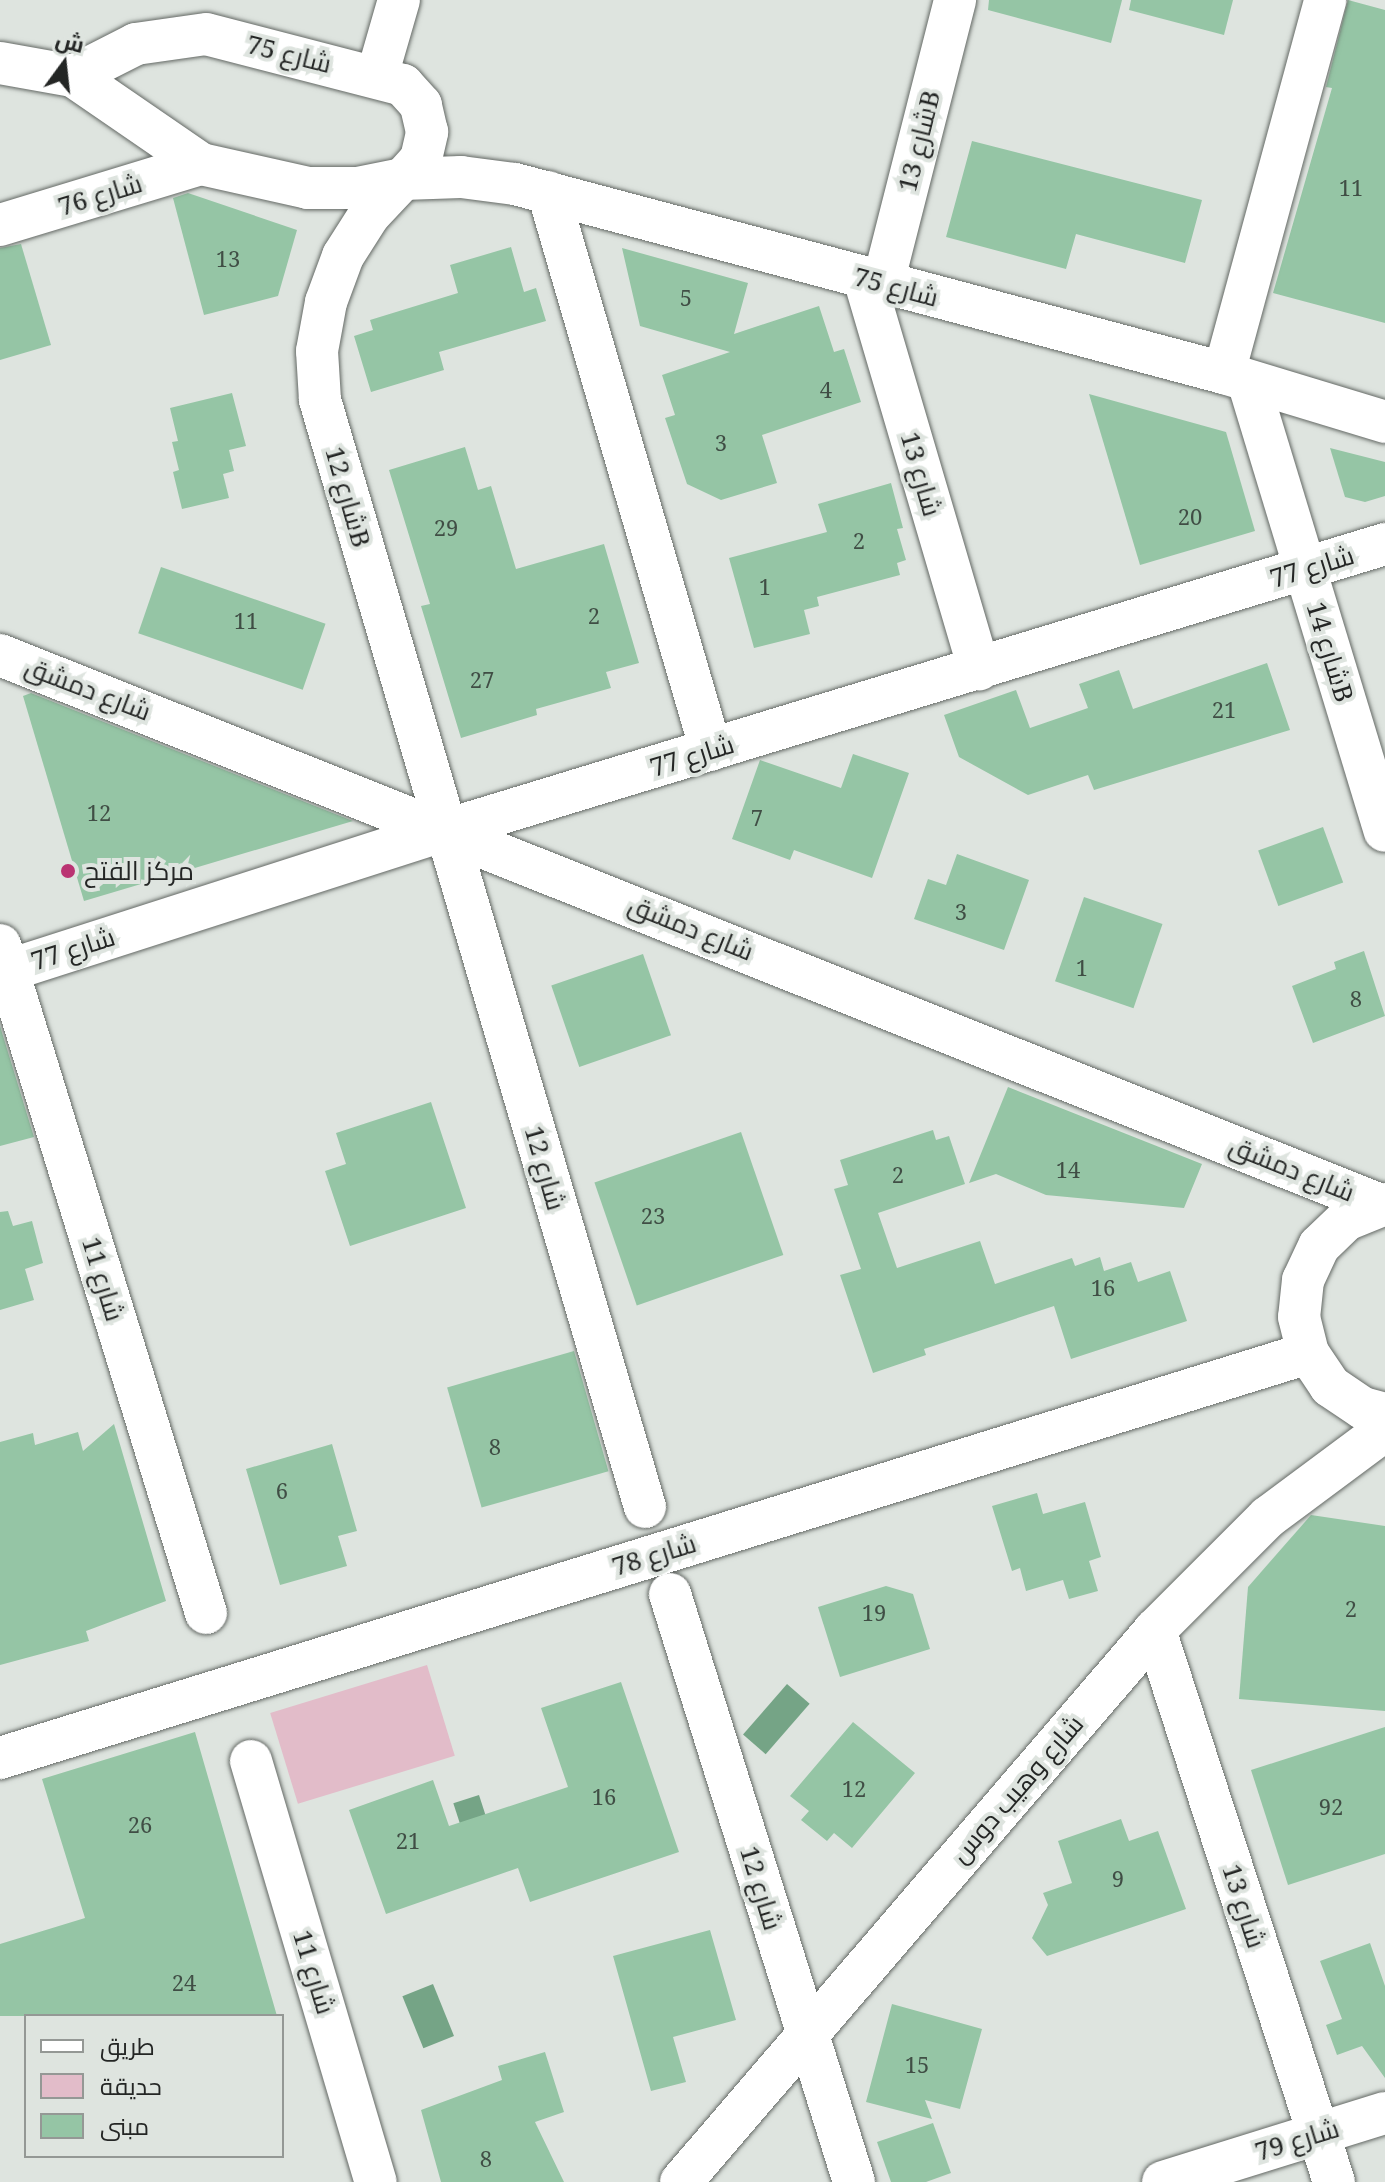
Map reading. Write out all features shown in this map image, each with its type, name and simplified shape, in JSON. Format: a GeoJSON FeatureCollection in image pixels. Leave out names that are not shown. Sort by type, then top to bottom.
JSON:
{"type":"FeatureCollection","features":[{"type":"Feature","properties":{"kind":"street"},"geometry":{"type":"LineString","coordinates":[[377,76],[399,0]]}},
{"type":"Feature","properties":{"kind":"street","name":"شارع 13B"},"geometry":{"type":"LineString","coordinates":[[873,280],[955,0]]}},
{"type":"Feature","properties":{"kind":"street"},"geometry":{"type":"LineString","coordinates":[[1236,377],[1325,0]]}},
{"type":"Feature","properties":{"kind":"street","name":"شارع 75"},"geometry":{"type":"LineString","coordinates":[[73,76],[136,44],[206,34],[377,76],[403,85],[421,105],[427,132],[421,159],[403,179]]}},
{"type":"Feature","properties":{"kind":"street","name":"شارع 75"},"geometry":{"type":"LineString","coordinates":[[0,63],[73,76],[201,164],[308,188],[357,188],[403,179],[461,177],[548,192],[1236,377],[1385,422]]}},
{"type":"Feature","properties":{"kind":"street","name":"شارع 76"},"geometry":{"type":"LineString","coordinates":[[0,225],[201,164]]}},
{"type":"Feature","properties":{"kind":"street","name":"شارع 12B"},"geometry":{"type":"LineString","coordinates":[[403,179],[369,215],[334,279],[317,351],[320,400],[446,830]]}},
{"type":"Feature","properties":{"kind":"street"},"geometry":{"type":"LineString","coordinates":[[548,192],[711,750]]}},
{"type":"Feature","properties":{"kind":"street","name":"شارع 13"},"geometry":{"type":"LineString","coordinates":[[873,280],[979,669]]}},
{"type":"Feature","properties":{"kind":"street","name":"شارع 14B"},"geometry":{"type":"LineString","coordinates":[[1236,377],[1305,569],[1385,831]]}},
{"type":"Feature","properties":{"kind":"street","name":"شارع 77"},"geometry":{"type":"LineString","coordinates":[[3,962],[1385,544]]}},
{"type":"Feature","properties":{"kind":"street","name":"شارع دمشق"},"geometry":{"type":"LineString","coordinates":[[0,655],[1383,1204]]}},
{"type":"Feature","properties":{"kind":"street","name":"شارع 12"},"geometry":{"type":"LineString","coordinates":[[446,830],[645,1507]]}},
{"type":"Feature","properties":{"kind":"street","name":"شارع 11"},"geometry":{"type":"LineString","coordinates":[[3,962],[206,1613]]}},
{"type":"Feature","properties":{"kind":"street"},"geometry":{"type":"LineString","coordinates":[[1383,1204],[1346,1220],[1319,1246],[1303,1280],[1300,1305],[1308,1353],[1330,1386],[1363,1408],[1385,1414]]}},
{"type":"Feature","properties":{"kind":"street","name":"شارع 78"},"geometry":{"type":"LineString","coordinates":[[0,1758],[1308,1353]]}},
{"type":"Feature","properties":{"kind":"street","name":"شارع وهيب دوس"},"geometry":{"type":"LineString","coordinates":[[681,2182],[806,2032],[1155,1630],[1268,1517],[1385,1430]]}},
{"type":"Feature","properties":{"kind":"street","name":"شارع 12"},"geometry":{"type":"LineString","coordinates":[[670,1594],[854,2182]]}},
{"type":"Feature","properties":{"kind":"street","name":"شارع 13"},"geometry":{"type":"LineString","coordinates":[[1155,1630],[1334,2182]]}},
{"type":"Feature","properties":{"kind":"street","name":"شارع 11"},"geometry":{"type":"LineString","coordinates":[[251,1761],[376,2182]]}},
{"type":"Feature","properties":{"kind":"street","name":"شارع 79"},"geometry":{"type":"LineString","coordinates":[[1163,2182],[1385,2113]]}},
{"type":"Feature","properties":{"kind":"green space"},"geometry":{"type":"Polygon","coordinates":[[[427,1665],[455,1756],[298,1804],[270,1713],[427,1665]]]}},
{"type":"Feature","properties":{"kind":"shaded area"},"geometry":{"type":"Polygon","coordinates":[[[787,1684],[810,1704],[766,1754],[743,1735],[787,1684]]]}},
{"type":"Feature","properties":{"kind":"shaded area"},"geometry":{"type":"Polygon","coordinates":[[[479,1795],[495,1844],[469,1853],[453,1803],[479,1795]]]}},
{"type":"Feature","properties":{"kind":"shaded area"},"geometry":{"type":"Polygon","coordinates":[[[433,1984],[454,2036],[423,2048],[402,1996],[433,1984]]]}},
{"type":"Feature","properties":{"kind":"building"},"geometry":{"type":"Polygon","coordinates":[[[989,0],[1122,0],[1111,43],[988,10],[989,0]]]}},
{"type":"Feature","properties":{"kind":"building"},"geometry":{"type":"Polygon","coordinates":[[[1131,0],[1233,0],[1224,35],[1129,10],[1131,0]]]}},
{"type":"Feature","properties":{"kind":"building"},"geometry":{"type":"Polygon","coordinates":[[[1348,0],[1385,10],[1385,323],[1273,293],[1332,88],[1326,87],[1348,0]]]}},
{"type":"Feature","properties":{"kind":"building"},"geometry":{"type":"Polygon","coordinates":[[[972,141],[1202,200],[1185,263],[1076,234],[1066,269],[946,237],[972,141]]]}},
{"type":"Feature","properties":{"kind":"building"},"geometry":{"type":"Polygon","coordinates":[[[188,193],[297,230],[278,296],[204,315],[173,198],[188,193]]]}},
{"type":"Feature","properties":{"kind":"building"},"geometry":{"type":"Polygon","coordinates":[[[21,244],[51,345],[0,360],[0,248],[21,244]]]}},
{"type":"Feature","properties":{"kind":"building"},"geometry":{"type":"Polygon","coordinates":[[[511,247],[524,292],[536,288],[546,321],[439,352],[444,370],[371,392],[354,336],[373,330],[370,320],[458,293],[450,265],[511,247]]]}},
{"type":"Feature","properties":{"kind":"building"},"geometry":{"type":"Polygon","coordinates":[[[622,248],[748,283],[734,334],[819,306],[834,352],[844,349],[861,402],[762,435],[777,483],[721,500],[687,484],[665,418],[675,415],[662,375],[730,352],[640,326],[622,248]]]}},
{"type":"Feature","properties":{"kind":"building"},"geometry":{"type":"Polygon","coordinates":[[[232,393],[246,446],[229,450],[234,471],[223,474],[229,498],[182,509],[173,472],[179,470],[172,442],[178,441],[170,408],[232,393]]]}},
{"type":"Feature","properties":{"kind":"building"},"geometry":{"type":"Polygon","coordinates":[[[1089,394],[1226,432],[1255,531],[1140,565],[1089,394]]]}},
{"type":"Feature","properties":{"kind":"building"},"geometry":{"type":"Polygon","coordinates":[[[465,447],[478,490],[491,486],[516,569],[604,544],[639,663],[606,672],[611,688],[536,709],[537,715],[461,738],[421,606],[430,604],[389,470],[465,447]]]}},
{"type":"Feature","properties":{"kind":"building"},"geometry":{"type":"Polygon","coordinates":[[[1330,448],[1385,462],[1385,496],[1365,502],[1345,497],[1330,448]]]}},
{"type":"Feature","properties":{"kind":"building"},"geometry":{"type":"Polygon","coordinates":[[[891,483],[903,528],[897,529],[906,560],[897,563],[900,575],[817,597],[819,606],[804,610],[810,634],[754,648],[729,558],[827,532],[818,504],[891,483]]]}},
{"type":"Feature","properties":{"kind":"building"},"geometry":{"type":"Polygon","coordinates":[[[161,567],[326,624],[303,690],[138,633],[161,567]]]}},
{"type":"Feature","properties":{"kind":"building"},"geometry":{"type":"Polygon","coordinates":[[[1267,663],[1290,730],[1094,790],[1088,775],[1028,795],[959,757],[944,715],[1016,690],[1030,728],[1088,708],[1079,684],[1119,670],[1133,709],[1267,663]]]}},
{"type":"Feature","properties":{"kind":"building"},"geometry":{"type":"Polygon","coordinates":[[[31,693],[353,821],[84,901],[23,696],[31,693]]]}},
{"type":"Feature","properties":{"kind":"building"},"geometry":{"type":"Polygon","coordinates":[[[853,754],[909,773],[872,878],[794,850],[790,860],[732,839],[760,760],[841,788],[853,754]]]}},
{"type":"Feature","properties":{"kind":"building"},"geometry":{"type":"Polygon","coordinates":[[[1323,827],[1343,882],[1278,906],[1258,851],[1323,827]]]}},
{"type":"Feature","properties":{"kind":"building"},"geometry":{"type":"Polygon","coordinates":[[[957,854],[1029,880],[1004,950],[914,919],[928,879],[946,885],[957,854]]]}},
{"type":"Feature","properties":{"kind":"building"},"geometry":{"type":"Polygon","coordinates":[[[1084,897],[1162,924],[1134,1008],[1055,981],[1084,897]]]}},
{"type":"Feature","properties":{"kind":"building"},"geometry":{"type":"Polygon","coordinates":[[[1364,951],[1385,1016],[1313,1043],[1292,986],[1336,969],[1334,962],[1364,951]]]}},
{"type":"Feature","properties":{"kind":"building"},"geometry":{"type":"Polygon","coordinates":[[[643,954],[671,1035],[579,1067],[551,986],[643,954]]]}},
{"type":"Feature","properties":{"kind":"building"},"geometry":{"type":"Polygon","coordinates":[[[0,1026],[34,1137],[0,1146],[0,1026]]]}},
{"type":"Feature","properties":{"kind":"building"},"geometry":{"type":"Polygon","coordinates":[[[1008,1087],[1202,1164],[1184,1208],[1046,1195],[996,1174],[969,1183],[1008,1087]]]}},
{"type":"Feature","properties":{"kind":"building"},"geometry":{"type":"Polygon","coordinates":[[[431,1102],[466,1208],[350,1246],[325,1171],[346,1164],[336,1133],[431,1102]]]}},
{"type":"Feature","properties":{"kind":"building"},"geometry":{"type":"Polygon","coordinates":[[[933,1130],[936,1140],[949,1136],[965,1184],[878,1213],[897,1268],[980,1241],[995,1284],[1072,1258],[1075,1266],[1100,1257],[1104,1271],[1131,1262],[1138,1282],[1170,1271],[1187,1321],[1071,1359],[1054,1306],[924,1349],[926,1355],[873,1373],[840,1275],[861,1269],[834,1189],[848,1185],[840,1160],[933,1130]]]}},
{"type":"Feature","properties":{"kind":"building"},"geometry":{"type":"Polygon","coordinates":[[[741,1132],[783,1255],[637,1305],[594,1182],[741,1132]]]}},
{"type":"Feature","properties":{"kind":"building"},"geometry":{"type":"Polygon","coordinates":[[[8,1211],[13,1226],[32,1221],[43,1263],[25,1269],[34,1300],[0,1310],[0,1212],[8,1211]]]}},
{"type":"Feature","properties":{"kind":"building"},"geometry":{"type":"Polygon","coordinates":[[[574,1351],[608,1471],[482,1508],[447,1387],[574,1351]]]}},
{"type":"Feature","properties":{"kind":"building"},"geometry":{"type":"Polygon","coordinates":[[[114,1424],[166,1601],[86,1631],[89,1641],[0,1665],[0,1442],[33,1433],[35,1445],[78,1432],[83,1451],[114,1424]]]}},
{"type":"Feature","properties":{"kind":"building"},"geometry":{"type":"Polygon","coordinates":[[[332,1444],[357,1531],[338,1536],[347,1566],[280,1585],[246,1469],[332,1444]]]}},
{"type":"Feature","properties":{"kind":"building"},"geometry":{"type":"Polygon","coordinates":[[[1037,1493],[1043,1514],[1085,1502],[1101,1557],[1089,1561],[1098,1591],[1069,1599],[1063,1580],[1026,1591],[1020,1568],[1012,1571],[992,1506],[1037,1493]]]}},
{"type":"Feature","properties":{"kind":"building"},"geometry":{"type":"Polygon","coordinates":[[[1311,1515],[1385,1526],[1385,1711],[1239,1699],[1248,1587],[1311,1515]]]}},
{"type":"Feature","properties":{"kind":"building"},"geometry":{"type":"Polygon","coordinates":[[[886,1586],[913,1594],[930,1649],[840,1677],[818,1607],[886,1586]]]}},
{"type":"Feature","properties":{"kind":"building"},"geometry":{"type":"Polygon","coordinates":[[[621,1682],[679,1852],[530,1902],[518,1868],[386,1914],[349,1810],[433,1780],[449,1826],[568,1787],[541,1708],[621,1682]]]}},
{"type":"Feature","properties":{"kind":"building"},"geometry":{"type":"Polygon","coordinates":[[[853,1722],[915,1773],[852,1848],[834,1833],[827,1841],[801,1820],[809,1811],[790,1796],[853,1722]]]}},
{"type":"Feature","properties":{"kind":"building"},"geometry":{"type":"Polygon","coordinates":[[[1385,1727],[1385,1854],[1288,1885],[1251,1770],[1385,1727]]]}},
{"type":"Feature","properties":{"kind":"building"},"geometry":{"type":"Polygon","coordinates":[[[195,1732],[276,2014],[0,2016],[0,1944],[85,1918],[42,1779],[195,1732]]]}},
{"type":"Feature","properties":{"kind":"building"},"geometry":{"type":"Polygon","coordinates":[[[1121,1819],[1129,1841],[1158,1831],[1186,1909],[1047,1956],[1032,1938],[1048,1905],[1043,1893],[1072,1883],[1058,1841],[1121,1819]]]}},
{"type":"Feature","properties":{"kind":"building"},"geometry":{"type":"Polygon","coordinates":[[[710,1930],[736,2020],[673,2037],[686,2082],[651,2091],[613,1956],[710,1930]]]}},
{"type":"Feature","properties":{"kind":"building"},"geometry":{"type":"Polygon","coordinates":[[[1370,1943],[1385,1986],[1385,2078],[1362,2046],[1337,2055],[1326,2025],[1342,2019],[1320,1961],[1370,1943]]]}},
{"type":"Feature","properties":{"kind":"building"},"geometry":{"type":"Polygon","coordinates":[[[892,2004],[982,2029],[960,2109],[925,2100],[932,2119],[866,2102],[892,2004]]]}},
{"type":"Feature","properties":{"kind":"building"},"geometry":{"type":"Polygon","coordinates":[[[545,2052],[564,2112],[535,2122],[564,2182],[441,2182],[421,2110],[502,2080],[498,2066],[545,2052]]]}},
{"type":"Feature","properties":{"kind":"building"},"geometry":{"type":"Polygon","coordinates":[[[933,2123],[951,2173],[926,2182],[891,2182],[877,2142],[933,2123]]]}},
{"type":"Feature","properties":{"kind":"place","name":"مركز الفتح"},"geometry":{"type":"Point","coordinates":[68,871]}}]}
